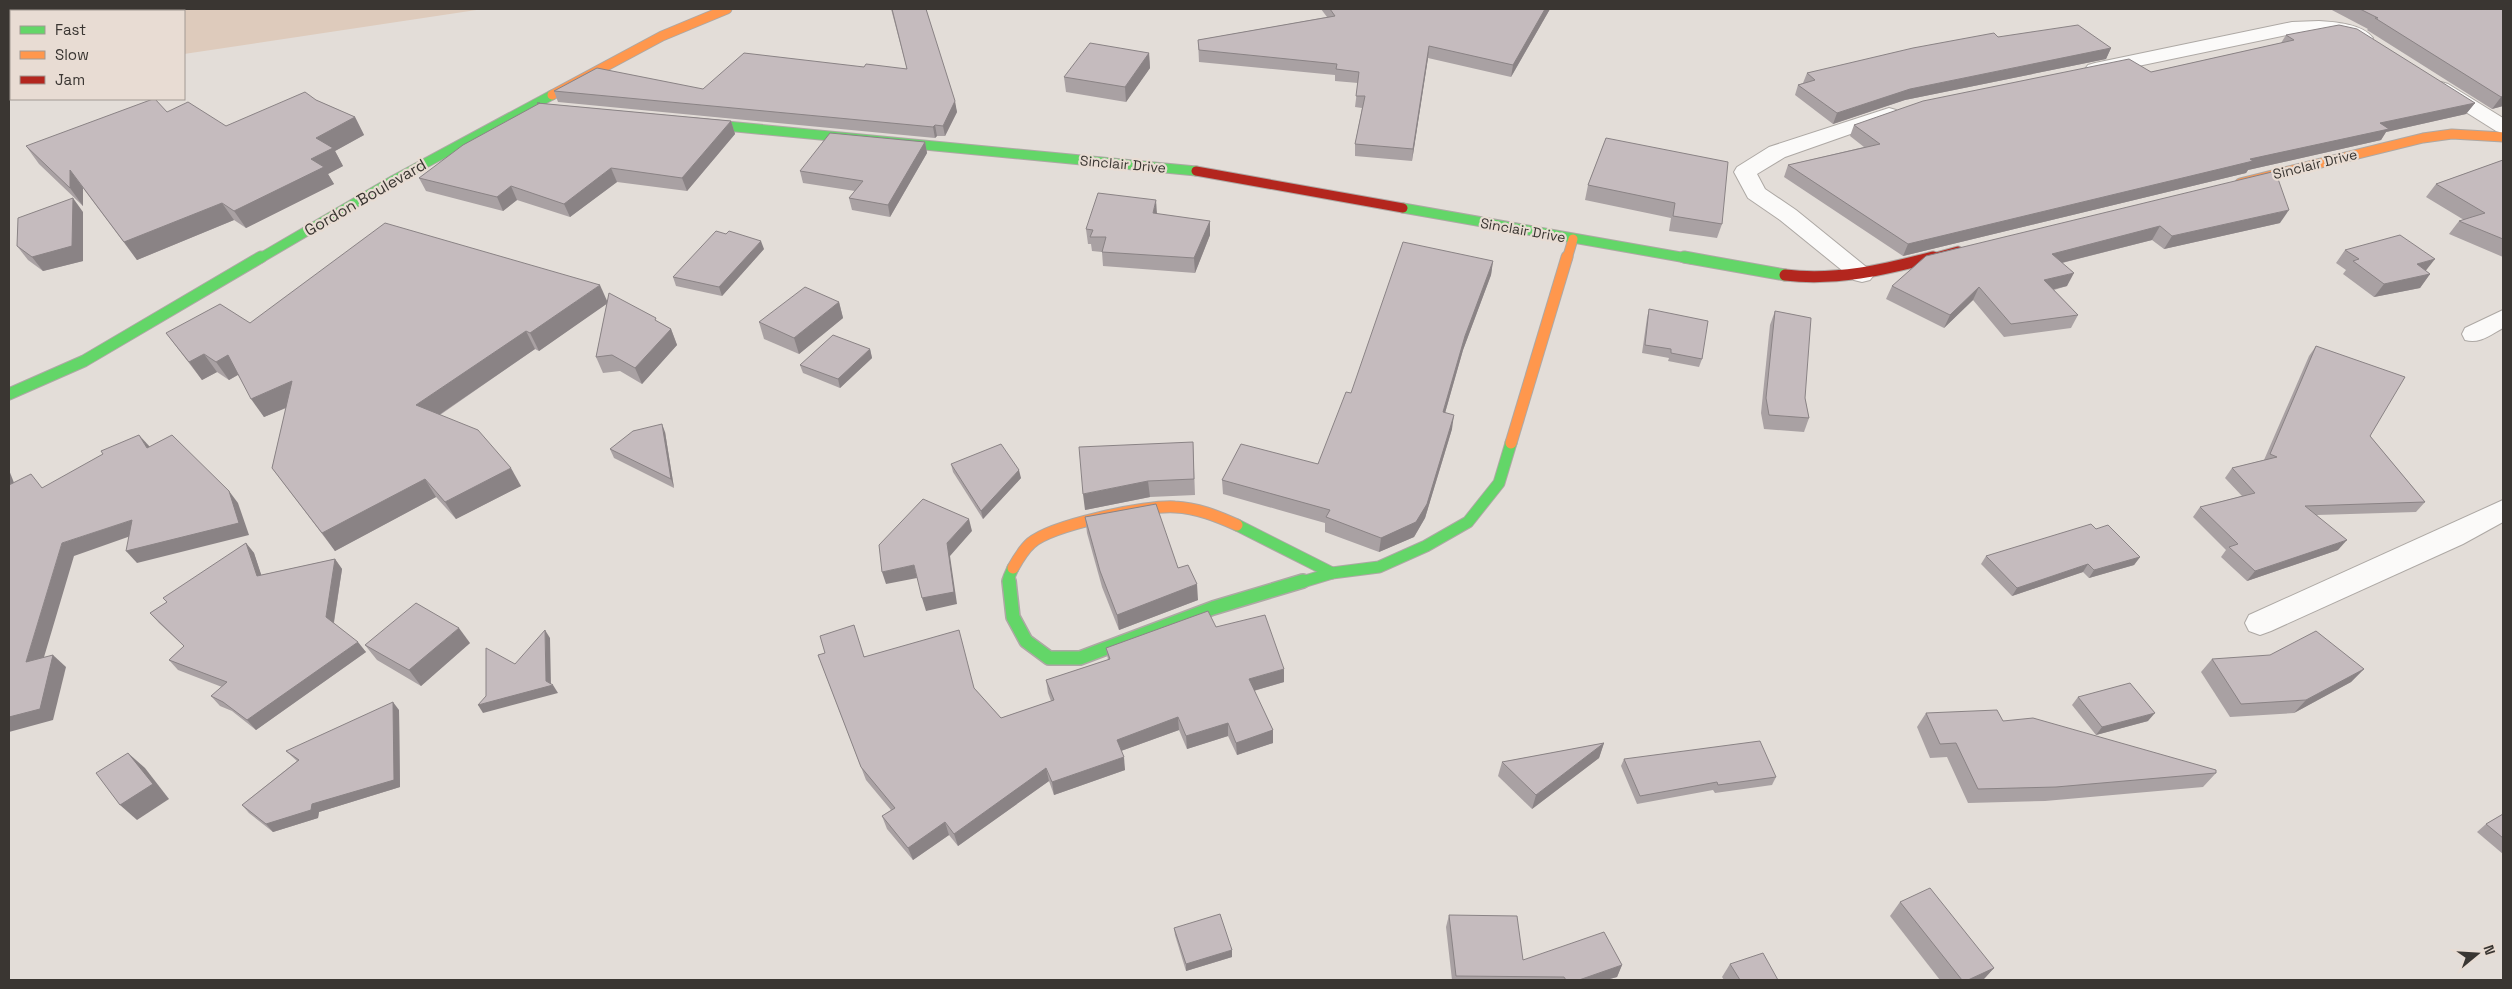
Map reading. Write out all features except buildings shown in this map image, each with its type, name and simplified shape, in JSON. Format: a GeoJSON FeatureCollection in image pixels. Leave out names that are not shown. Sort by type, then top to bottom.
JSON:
{"type":"FeatureCollection","features":[{"type":"Feature","properties":{"kind":"street","name":"Gordon Boulevard"},"geometry":{"type":"LineString","coordinates":[[9,394],[84,361],[394,180],[529,107],[662,36],[726,9]]}},
{"type":"Feature","properties":{"kind":"street"},"geometry":{"type":"LineString","coordinates":[[2078,72],[2292,28],[2315,26],[2341,29],[2358,35],[2382,49]]}},
{"type":"Feature","properties":{"kind":"street"},"geometry":{"type":"LineString","coordinates":[[2422,75],[2503,127]]}},
{"type":"Feature","properties":{"kind":"street"},"geometry":{"type":"LineString","coordinates":[[529,107],[549,109]]}},
{"type":"Feature","properties":{"kind":"street"},"geometry":{"type":"LineString","coordinates":[[1862,274],[1788,215],[1756,194],[1745,172],[1777,152],[1904,109]]}},
{"type":"Feature","properties":{"kind":"street","name":"Sinclair Drive"},"geometry":{"type":"LineString","coordinates":[[679,122],[1188,170],[1802,278],[1862,274],[1969,249]]}},
{"type":"Feature","properties":{"kind":"street","name":"Sinclair Drive"},"geometry":{"type":"LineString","coordinates":[[2230,185],[2423,138],[2452,134],[2503,137]]}},
{"type":"Feature","properties":{"kind":"street"},"geometry":{"type":"LineString","coordinates":[[1332,573],[1229,521],[1199,510],[1164,507],[1059,527],[1037,538],[1019,553],[1009,577],[1013,617],[1026,641],[1049,658],[1080,658],[1213,608],[1332,573],[1379,567],[1426,546],[1468,522],[1499,483],[1573,239]]}},
{"type":"Feature","properties":{"kind":"street"},"geometry":{"type":"LineString","coordinates":[[2474,334],[2503,318]]}},
{"type":"Feature","properties":{"kind":"street"},"geometry":{"type":"LineString","coordinates":[[2260,623],[2453,536],[2503,510]]}},
{"type":"Feature","properties":{"kind":"shaded area"},"geometry":{"type":"Polygon","coordinates":[[[483,9],[185,54],[185,10],[104,10],[483,9]]]}},
{"type":"Feature","properties":{"kind":"traffic: fast"},"geometry":{"type":"LineString","coordinates":[[9,394],[84,361],[394,180],[552,95]]}},
{"type":"Feature","properties":{"kind":"traffic: fast"},"geometry":{"type":"LineString","coordinates":[[695,123],[1196,171]]}},
{"type":"Feature","properties":{"kind":"traffic: fast"},"geometry":{"type":"LineString","coordinates":[[1403,208],[1785,275]]}},
{"type":"Feature","properties":{"kind":"traffic: fast"},"geometry":{"type":"LineString","coordinates":[[1237,525],[1332,573],[1379,567],[1426,546],[1468,522],[1499,483],[1511,443]]}},
{"type":"Feature","properties":{"kind":"traffic: fast"},"geometry":{"type":"LineString","coordinates":[[1013,568],[1009,577],[1013,617],[1026,641],[1049,658],[1080,658],[1213,608],[1332,573]]}},
{"type":"Feature","properties":{"kind":"traffic: slow"},"geometry":{"type":"LineString","coordinates":[[552,95],[662,36],[727,9]]}},
{"type":"Feature","properties":{"kind":"traffic: slow"},"geometry":{"type":"LineString","coordinates":[[2240,183],[2423,138],[2452,134],[2503,137]]}},
{"type":"Feature","properties":{"kind":"traffic: slow"},"geometry":{"type":"LineString","coordinates":[[1511,443],[1573,239]]}},
{"type":"Feature","properties":{"kind":"traffic: slow"},"geometry":{"type":"LineString","coordinates":[[1013,568],[1030,543],[1055,529],[1146,509],[1164,507],[1192,509],[1220,517],[1237,525]]}},
{"type":"Feature","properties":{"kind":"traffic: jam"},"geometry":{"type":"LineString","coordinates":[[1196,171],[1403,208]]}},
{"type":"Feature","properties":{"kind":"traffic: jam"},"geometry":{"type":"LineString","coordinates":[[1785,275],[1829,277],[1873,272],[1958,251]]}}]}
